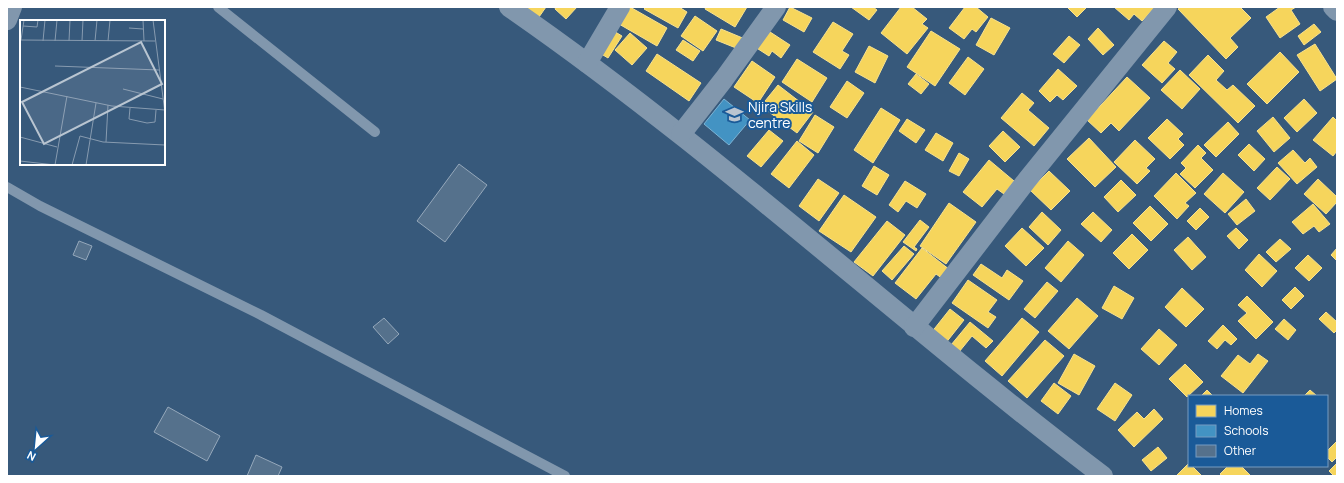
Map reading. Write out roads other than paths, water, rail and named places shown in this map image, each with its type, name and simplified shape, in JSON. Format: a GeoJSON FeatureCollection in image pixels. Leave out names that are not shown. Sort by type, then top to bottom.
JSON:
{"type":"FeatureCollection","features":[{"type":"Feature","properties":{"kind":"street"},"geometry":{"type":"LineString","coordinates":[[7,20],[12,7]]}},
{"type":"Feature","properties":{"kind":"street"},"geometry":{"type":"LineString","coordinates":[[509,7],[587,63],[680,134],[914,327],[1040,428],[1103,476]]}},
{"type":"Feature","properties":{"kind":"street"},"geometry":{"type":"LineString","coordinates":[[587,63],[620,7]]}},
{"type":"Feature","properties":{"kind":"street"},"geometry":{"type":"LineString","coordinates":[[680,134],[724,79],[776,7]]}},
{"type":"Feature","properties":{"kind":"street"},"geometry":{"type":"LineString","coordinates":[[914,327],[1032,174],[1167,7]]}},
{"type":"Feature","properties":{"kind":"street"},"geometry":{"type":"LineString","coordinates":[[1333,7],[1337,11]]}},
{"type":"Feature","properties":{"kind":"lane"},"geometry":{"type":"LineString","coordinates":[[218,7],[375,132]]}},
{"type":"Feature","properties":{"kind":"lane"},"geometry":{"type":"LineString","coordinates":[[7,187],[66,220],[268,319],[565,476]]}},
{"type":"Feature","properties":{"kind":"place","name":"Njira Skills centre"},"geometry":{"type":"Point","coordinates":[735,114]}}]}
